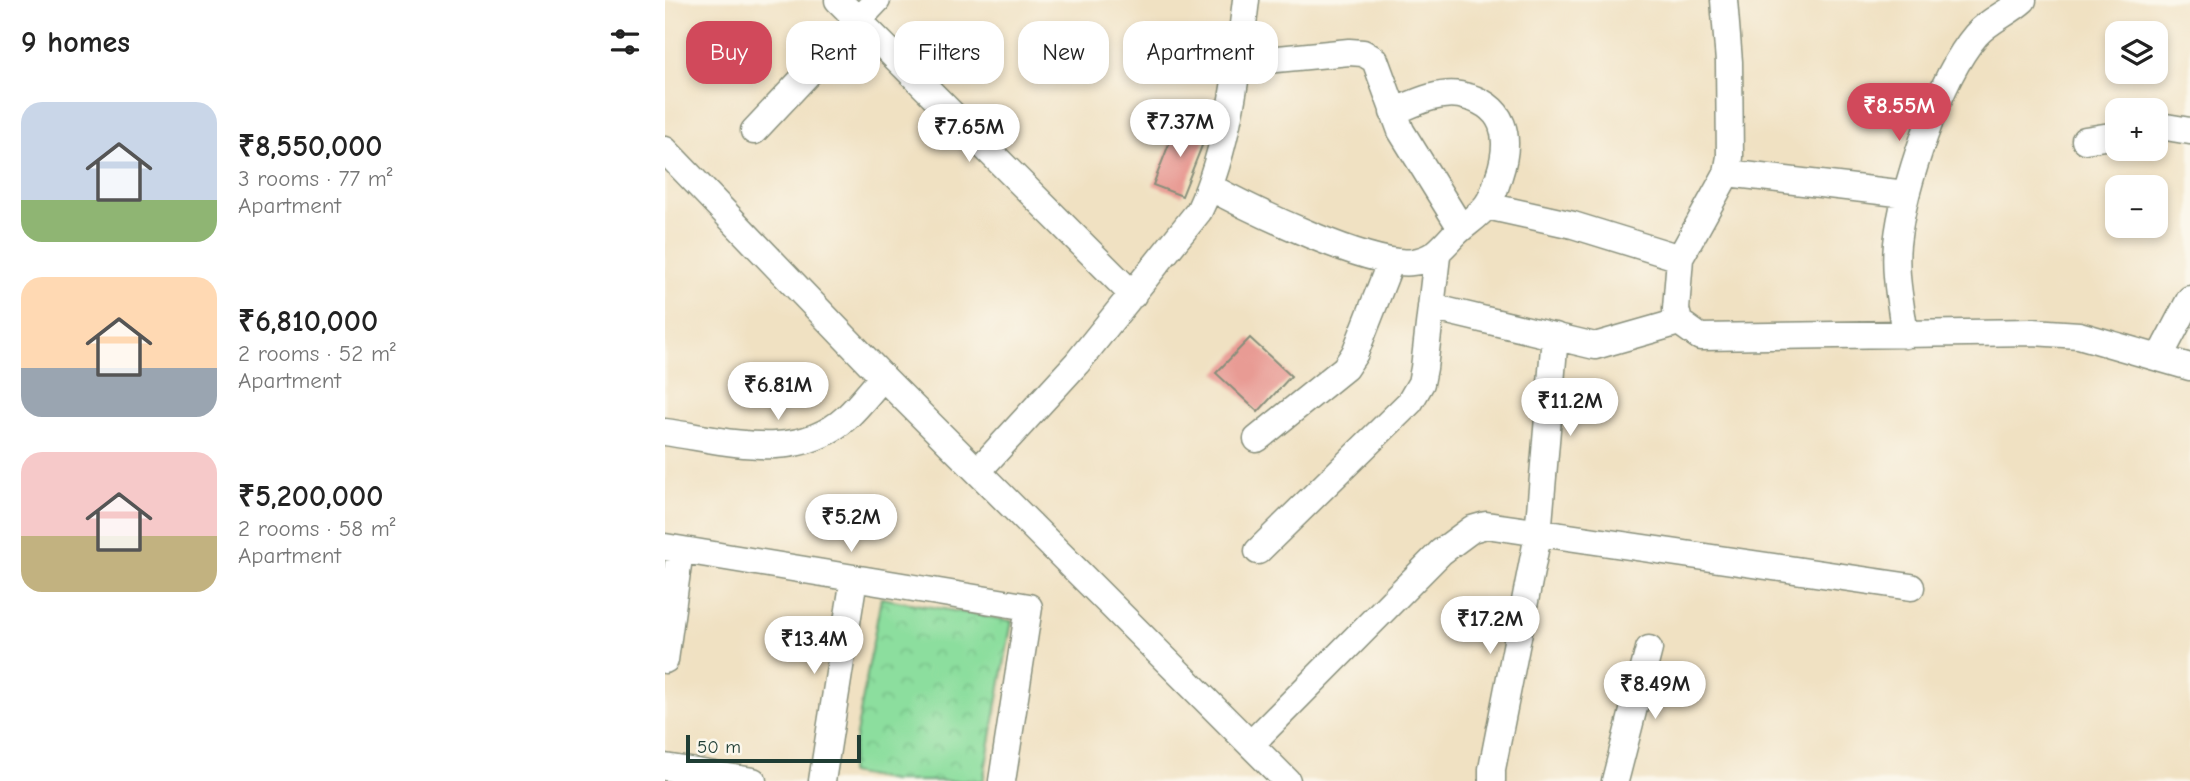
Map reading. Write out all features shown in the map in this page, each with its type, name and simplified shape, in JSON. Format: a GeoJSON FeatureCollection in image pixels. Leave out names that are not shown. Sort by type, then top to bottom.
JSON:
{"type":"FeatureCollection","features":[{"type":"Feature","properties":{"kind":"street"},"geometry":{"type":"LineString","coordinates":[[838,0],[1133,295]]}},
{"type":"Feature","properties":{"kind":"street"},"geometry":{"type":"LineString","coordinates":[[754,131],[877,0]]}},
{"type":"Feature","properties":{"kind":"street"},"geometry":{"type":"LineString","coordinates":[[1243,21],[1246,0]]}},
{"type":"Feature","properties":{"kind":"street"},"geometry":{"type":"LineString","coordinates":[[1724,0],[1729,62],[1730,157],[1727,173],[1680,258],[1676,309],[1679,322],[1700,337],[2033,332],[2080,335],[2160,356],[2190,367]]}},
{"type":"Feature","properties":{"kind":"street"},"geometry":{"type":"LineString","coordinates":[[1905,335],[1896,267],[1906,194],[1943,92],[1959,58],[1991,21],[2018,1]]}},
{"type":"Feature","properties":{"kind":"street"},"geometry":{"type":"LineString","coordinates":[[1278,60],[1363,53],[1375,60],[1393,112],[1411,148],[1461,228]]}},
{"type":"Feature","properties":{"kind":"street"},"geometry":{"type":"LineString","coordinates":[[978,471],[1077,363],[1199,211],[1210,187],[1232,84]]}},
{"type":"Feature","properties":{"kind":"street"},"geometry":{"type":"LineString","coordinates":[[1258,551],[1410,402],[1421,383],[1424,368],[1437,256],[1461,228],[1487,206],[1499,174],[1507,141],[1500,119],[1492,110],[1460,95],[1444,95],[1393,112]]}},
{"type":"Feature","properties":{"kind":"street"},"geometry":{"type":"LineString","coordinates":[[2168,127],[2190,131]]}},
{"type":"Feature","properties":{"kind":"street"},"geometry":{"type":"LineString","coordinates":[[2085,140],[2105,137]]}},
{"type":"Feature","properties":{"kind":"street"},"geometry":{"type":"LineString","coordinates":[[665,150],[883,377],[1287,781]]}},
{"type":"Feature","properties":{"kind":"street"},"geometry":{"type":"LineString","coordinates":[[1727,173],[1906,194]]}},
{"type":"Feature","properties":{"kind":"street"},"geometry":{"type":"LineString","coordinates":[[1210,187],[1284,225],[1391,261],[1412,262],[1437,256]]}},
{"type":"Feature","properties":{"kind":"street"},"geometry":{"type":"LineString","coordinates":[[1487,206],[1573,225],[1680,258]]}},
{"type":"Feature","properties":{"kind":"street"},"geometry":{"type":"LineString","coordinates":[[1257,439],[1345,368],[1355,353],[1391,261]]}},
{"type":"Feature","properties":{"kind":"street"},"geometry":{"type":"LineString","coordinates":[[2160,356],[2190,299]]}},
{"type":"Feature","properties":{"kind":"street"},"geometry":{"type":"LineString","coordinates":[[1431,307],[1595,346],[1679,322]]}},
{"type":"Feature","properties":{"kind":"street"},"geometry":{"type":"LineString","coordinates":[[1492,781],[1492,769],[1538,535],[1555,336]]}},
{"type":"Feature","properties":{"kind":"street"},"geometry":{"type":"LineString","coordinates":[[665,432],[769,447],[812,440],[845,419],[883,377]]}},
{"type":"Feature","properties":{"kind":"street"},"geometry":{"type":"LineString","coordinates":[[1251,744],[1458,538],[1472,529],[1486,525],[1538,535],[1911,587]]}},
{"type":"Feature","properties":{"kind":"street"},"geometry":{"type":"LineString","coordinates":[[665,660],[672,548],[1029,607],[1002,781]]}},
{"type":"Feature","properties":{"kind":"street"},"geometry":{"type":"LineString","coordinates":[[822,781],[854,578]]}},
{"type":"Feature","properties":{"kind":"street"},"geometry":{"type":"LineString","coordinates":[[1615,781],[1649,649]]}},
{"type":"Feature","properties":{"kind":"street"},"geometry":{"type":"LineString","coordinates":[[665,767],[753,781]]}},
{"type":"Feature","properties":{"kind":"green space"},"geometry":{"type":"Polygon","coordinates":[[[881,598],[1012,621],[983,781],[893,781],[849,773],[881,598]]]}},
{"type":"Feature","properties":{"kind":"building"},"geometry":{"type":"Polygon","coordinates":[[[1178,121],[1207,133],[1182,196],[1153,185],[1178,121]]]}},
{"type":"Feature","properties":{"kind":"building"},"geometry":{"type":"Polygon","coordinates":[[[1250,338],[1291,376],[1258,412],[1216,373],[1250,338]]]}}]}
